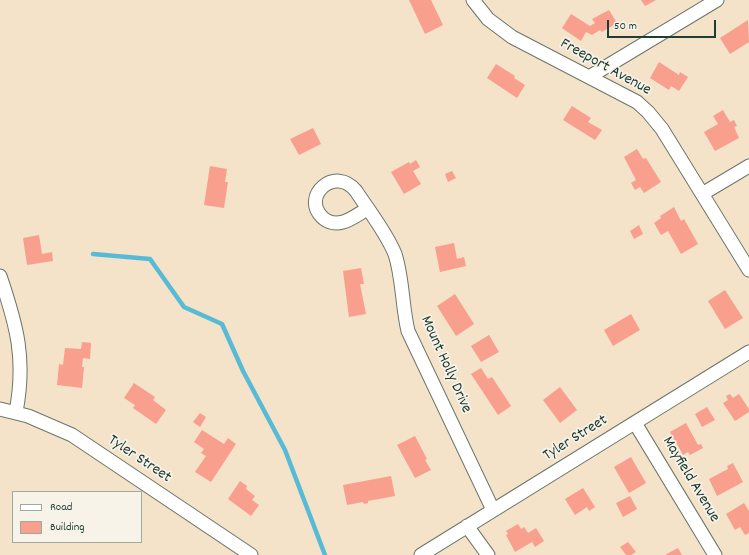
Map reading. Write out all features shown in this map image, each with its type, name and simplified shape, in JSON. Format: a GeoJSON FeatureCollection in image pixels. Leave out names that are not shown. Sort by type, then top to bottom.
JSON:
{"type":"FeatureCollection","features":[{"type":"Feature","properties":{"kind":"street","name":"Freeport Avenue"},"geometry":{"type":"LineString","coordinates":[[473,0],[488,19],[501,29],[637,102],[648,112],[662,129],[749,270]]}},
{"type":"Feature","properties":{"kind":"street"},"geometry":{"type":"LineString","coordinates":[[589,77],[717,0]]}},
{"type":"Feature","properties":{"kind":"street"},"geometry":{"type":"LineString","coordinates":[[702,194],[749,166]]}},
{"type":"Feature","properties":{"kind":"street","name":"Mount Holly Drive"},"geometry":{"type":"LineString","coordinates":[[367,208],[394,253],[399,268],[404,315],[408,331],[493,510]]}},
{"type":"Feature","properties":{"kind":"street"},"geometry":{"type":"LineString","coordinates":[[0,276],[18,336],[21,372],[16,412]]}},
{"type":"Feature","properties":{"kind":"street","name":"Tyler Street"},"geometry":{"type":"LineString","coordinates":[[421,555],[749,352]]}},
{"type":"Feature","properties":{"kind":"street","name":"Tyler Street"},"geometry":{"type":"LineString","coordinates":[[0,409],[16,412],[45,422],[72,435],[251,555]]}},
{"type":"Feature","properties":{"kind":"street","name":"Mayfield Avenue"},"geometry":{"type":"LineString","coordinates":[[635,423],[715,555]]}},
{"type":"Feature","properties":{"kind":"street"},"geometry":{"type":"LineString","coordinates":[[467,526],[488,555]]}},
{"type":"Feature","properties":{"kind":"building"},"geometry":{"type":"Polygon","coordinates":[[[409,0],[431,0],[443,25],[425,34],[409,0]]]}},
{"type":"Feature","properties":{"kind":"building"},"geometry":{"type":"Polygon","coordinates":[[[641,0],[656,0],[645,6],[641,0]]]}},
{"type":"Feature","properties":{"kind":"building"},"geometry":{"type":"Polygon","coordinates":[[[609,10],[617,23],[602,32],[600,30],[592,35],[586,32],[581,41],[562,28],[571,14],[590,26],[595,23],[592,19],[609,10]]]}},
{"type":"Feature","properties":{"kind":"building"},"geometry":{"type":"Polygon","coordinates":[[[748,20],[749,42],[730,54],[720,38],[748,20]]]}},
{"type":"Feature","properties":{"kind":"building"},"geometry":{"type":"Polygon","coordinates":[[[659,62],[679,75],[680,72],[688,77],[679,91],[671,86],[669,90],[650,78],[659,62]]]}},
{"type":"Feature","properties":{"kind":"building"},"geometry":{"type":"Polygon","coordinates":[[[496,64],[515,76],[514,78],[525,85],[517,98],[487,78],[496,64]]]}},
{"type":"Feature","properties":{"kind":"building"},"geometry":{"type":"Polygon","coordinates":[[[572,106],[591,118],[588,122],[602,130],[595,140],[563,120],[572,106]]]}},
{"type":"Feature","properties":{"kind":"building"},"geometry":{"type":"Polygon","coordinates":[[[723,110],[730,122],[734,120],[737,126],[734,127],[739,138],[715,151],[704,132],[718,124],[713,116],[723,110]]]}},
{"type":"Feature","properties":{"kind":"building"},"geometry":{"type":"Polygon","coordinates":[[[313,128],[321,144],[299,155],[290,139],[313,128]]]}},
{"type":"Feature","properties":{"kind":"building"},"geometry":{"type":"Polygon","coordinates":[[[637,149],[643,159],[646,158],[661,182],[644,193],[640,187],[635,190],[631,183],[636,180],[624,157],[637,149]]]}},
{"type":"Feature","properties":{"kind":"building"},"geometry":{"type":"Polygon","coordinates":[[[416,160],[420,167],[413,171],[421,184],[404,194],[391,172],[409,162],[410,164],[416,160]]]}},
{"type":"Feature","properties":{"kind":"building"},"geometry":{"type":"Polygon","coordinates":[[[210,166],[227,169],[225,182],[228,182],[224,208],[204,205],[210,166]]]}},
{"type":"Feature","properties":{"kind":"building"},"geometry":{"type":"Polygon","coordinates":[[[452,171],[456,178],[448,182],[445,174],[452,171]]]}},
{"type":"Feature","properties":{"kind":"building"},"geometry":{"type":"Polygon","coordinates":[[[674,207],[681,221],[684,219],[698,244],[681,254],[668,231],[661,235],[654,223],[661,218],[660,216],[674,207]]]}},
{"type":"Feature","properties":{"kind":"building"},"geometry":{"type":"Polygon","coordinates":[[[639,225],[643,234],[634,239],[630,231],[639,225]]]}},
{"type":"Feature","properties":{"kind":"building"},"geometry":{"type":"Polygon","coordinates":[[[39,235],[42,254],[52,252],[53,261],[27,265],[23,238],[39,235]]]}},
{"type":"Feature","properties":{"kind":"building"},"geometry":{"type":"Polygon","coordinates":[[[454,243],[457,259],[464,257],[466,266],[440,272],[435,247],[454,243]]]}},
{"type":"Feature","properties":{"kind":"building"},"geometry":{"type":"Polygon","coordinates":[[[361,268],[364,284],[360,284],[366,314],[349,317],[343,271],[361,268]]]}},
{"type":"Feature","properties":{"kind":"building"},"geometry":{"type":"Polygon","coordinates":[[[725,290],[743,318],[725,329],[708,301],[725,290]]]}},
{"type":"Feature","properties":{"kind":"building"},"geometry":{"type":"Polygon","coordinates":[[[455,294],[474,324],[456,336],[437,306],[455,294]]]}},
{"type":"Feature","properties":{"kind":"building"},"geometry":{"type":"Polygon","coordinates":[[[631,314],[640,330],[613,346],[604,330],[631,314]]]}},
{"type":"Feature","properties":{"kind":"building"},"geometry":{"type":"Polygon","coordinates":[[[489,335],[499,352],[481,362],[471,346],[489,335]]]}},
{"type":"Feature","properties":{"kind":"building"},"geometry":{"type":"Polygon","coordinates":[[[82,342],[91,343],[90,359],[83,358],[82,367],[84,367],[82,388],[57,385],[59,364],[63,365],[65,348],[81,349],[82,342]]]}},
{"type":"Feature","properties":{"kind":"building"},"geometry":{"type":"Polygon","coordinates":[[[481,368],[488,379],[492,377],[511,406],[498,415],[471,374],[481,368]]]}},
{"type":"Feature","properties":{"kind":"building"},"geometry":{"type":"Polygon","coordinates":[[[134,383],[155,397],[153,400],[166,410],[156,424],[133,408],[135,405],[124,398],[134,383]]]}},
{"type":"Feature","properties":{"kind":"building"},"geometry":{"type":"Polygon","coordinates":[[[560,387],[577,410],[560,423],[543,400],[560,387]]]}},
{"type":"Feature","properties":{"kind":"building"},"geometry":{"type":"Polygon","coordinates":[[[730,394],[733,398],[739,394],[749,409],[749,412],[735,421],[723,403],[728,400],[726,396],[730,394]]]}},
{"type":"Feature","properties":{"kind":"building"},"geometry":{"type":"Polygon","coordinates":[[[707,407],[715,420],[702,427],[695,414],[707,407]]]}},
{"type":"Feature","properties":{"kind":"building"},"geometry":{"type":"Polygon","coordinates":[[[200,413],[206,417],[200,427],[193,422],[200,413]]]}},
{"type":"Feature","properties":{"kind":"building"},"geometry":{"type":"Polygon","coordinates":[[[686,423],[698,445],[701,444],[703,448],[690,455],[688,452],[683,455],[670,432],[686,423]]]}},
{"type":"Feature","properties":{"kind":"building"},"geometry":{"type":"Polygon","coordinates":[[[202,430],[224,444],[228,438],[236,444],[211,482],[195,472],[206,456],[201,453],[204,449],[194,442],[202,430]]]}},
{"type":"Feature","properties":{"kind":"building"},"geometry":{"type":"Polygon","coordinates":[[[415,436],[431,470],[415,478],[397,445],[415,436]]]}},
{"type":"Feature","properties":{"kind":"building"},"geometry":{"type":"Polygon","coordinates":[[[631,457],[646,483],[629,493],[614,467],[631,457]]]}},
{"type":"Feature","properties":{"kind":"building"},"geometry":{"type":"Polygon","coordinates":[[[733,463],[743,482],[717,496],[709,479],[728,469],[727,466],[733,463]]]}},
{"type":"Feature","properties":{"kind":"building"},"geometry":{"type":"Polygon","coordinates":[[[391,476],[395,496],[368,501],[368,503],[364,504],[363,502],[347,505],[343,485],[391,476]]]}},
{"type":"Feature","properties":{"kind":"building"},"geometry":{"type":"Polygon","coordinates":[[[240,481],[247,486],[246,489],[255,496],[252,500],[259,505],[251,516],[228,499],[240,481]]]}},
{"type":"Feature","properties":{"kind":"building"},"geometry":{"type":"Polygon","coordinates":[[[583,488],[595,507],[589,511],[587,507],[575,515],[565,499],[583,488]]]}},
{"type":"Feature","properties":{"kind":"building"},"geometry":{"type":"Polygon","coordinates":[[[630,496],[637,509],[623,517],[616,503],[630,496]]]}},
{"type":"Feature","properties":{"kind":"building"},"geometry":{"type":"Polygon","coordinates":[[[744,503],[749,511],[749,533],[745,535],[740,527],[735,530],[726,514],[744,503]]]}},
{"type":"Feature","properties":{"kind":"building"},"geometry":{"type":"Polygon","coordinates":[[[518,524],[521,529],[524,527],[528,533],[536,528],[544,541],[535,547],[532,542],[515,552],[506,535],[508,534],[506,531],[518,524]]]}},
{"type":"Feature","properties":{"kind":"building"},"geometry":{"type":"Polygon","coordinates":[[[628,542],[636,552],[631,555],[626,555],[620,547],[628,542]]]}},
{"type":"Feature","properties":{"kind":"building"},"geometry":{"type":"Polygon","coordinates":[[[678,548],[682,555],[665,555],[678,548]]]}},
{"type":"Feature","properties":{"kind":"waterway"},"geometry":{"type":"LineString","coordinates":[[93,254],[150,259],[184,307],[222,324],[243,371],[285,450],[325,555]]}}]}
